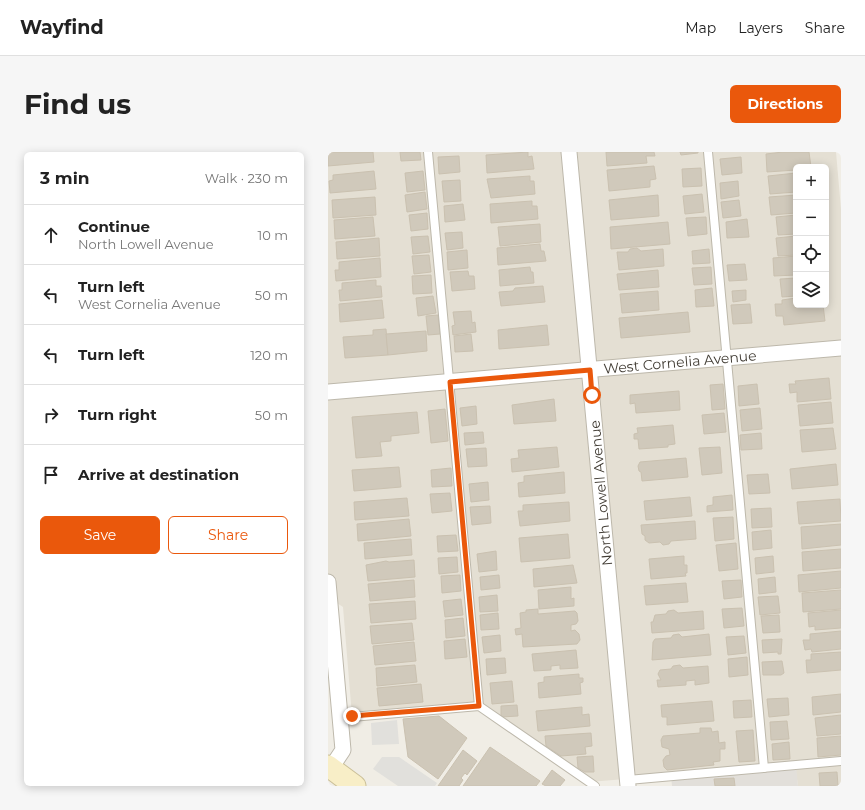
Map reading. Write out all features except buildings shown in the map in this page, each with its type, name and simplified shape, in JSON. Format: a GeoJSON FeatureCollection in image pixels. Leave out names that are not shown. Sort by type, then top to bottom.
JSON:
{"type":"FeatureCollection","features":[{"type":"Feature","properties":{"kind":"main road"},"geometry":{"type":"LineString","coordinates":[[329,767],[355,786]]}},
{"type":"Feature","properties":{"kind":"street","name":"North Lowell Avenue"},"geometry":{"type":"LineString","coordinates":[[569,152],[628,783]]}},
{"type":"Feature","properties":{"kind":"street","name":"West Cornelia Avenue"},"geometry":{"type":"LineString","coordinates":[[328,392],[841,348]]}},
{"type":"Feature","properties":{"kind":"street"},"geometry":{"type":"LineString","coordinates":[[328,582],[343,750],[329,767]]}},
{"type":"Feature","properties":{"kind":"lane"},"geometry":{"type":"LineString","coordinates":[[428,152],[479,706]]}},
{"type":"Feature","properties":{"kind":"lane"},"geometry":{"type":"LineString","coordinates":[[708,152],[764,768]]}},
{"type":"Feature","properties":{"kind":"lane"},"geometry":{"type":"LineString","coordinates":[[340,718],[479,706],[595,786]]}},
{"type":"Feature","properties":{"kind":"lane"},"geometry":{"type":"LineString","coordinates":[[628,783],[841,761]]}},
{"type":"Feature","properties":{"kind":"shaded area"},"geometry":{"type":"Polygon","coordinates":[[[328,152],[836,152],[841,209],[841,786],[798,786],[795,765],[589,782],[480,706],[352,716],[343,607],[328,597],[328,152]]]}},
{"type":"Feature","properties":{"kind":"shaded area"},"geometry":{"type":"Polygon","coordinates":[[[397,720],[399,744],[372,745],[371,723],[397,720]]]}},
{"type":"Feature","properties":{"kind":"shaded area"},"geometry":{"type":"Polygon","coordinates":[[[382,757],[399,757],[437,783],[435,786],[398,786],[373,769],[382,757]]]}},
{"type":"Feature","properties":{"kind":"shaded area"},"geometry":{"type":"Polygon","coordinates":[[[796,765],[798,786],[672,786],[671,776],[796,765]]]}},
{"type":"Feature","properties":{"kind":"route"},"geometry":{"type":"LineString","coordinates":[[352,716],[479,706],[450,382],[590,370],[592,395]]}}]}
